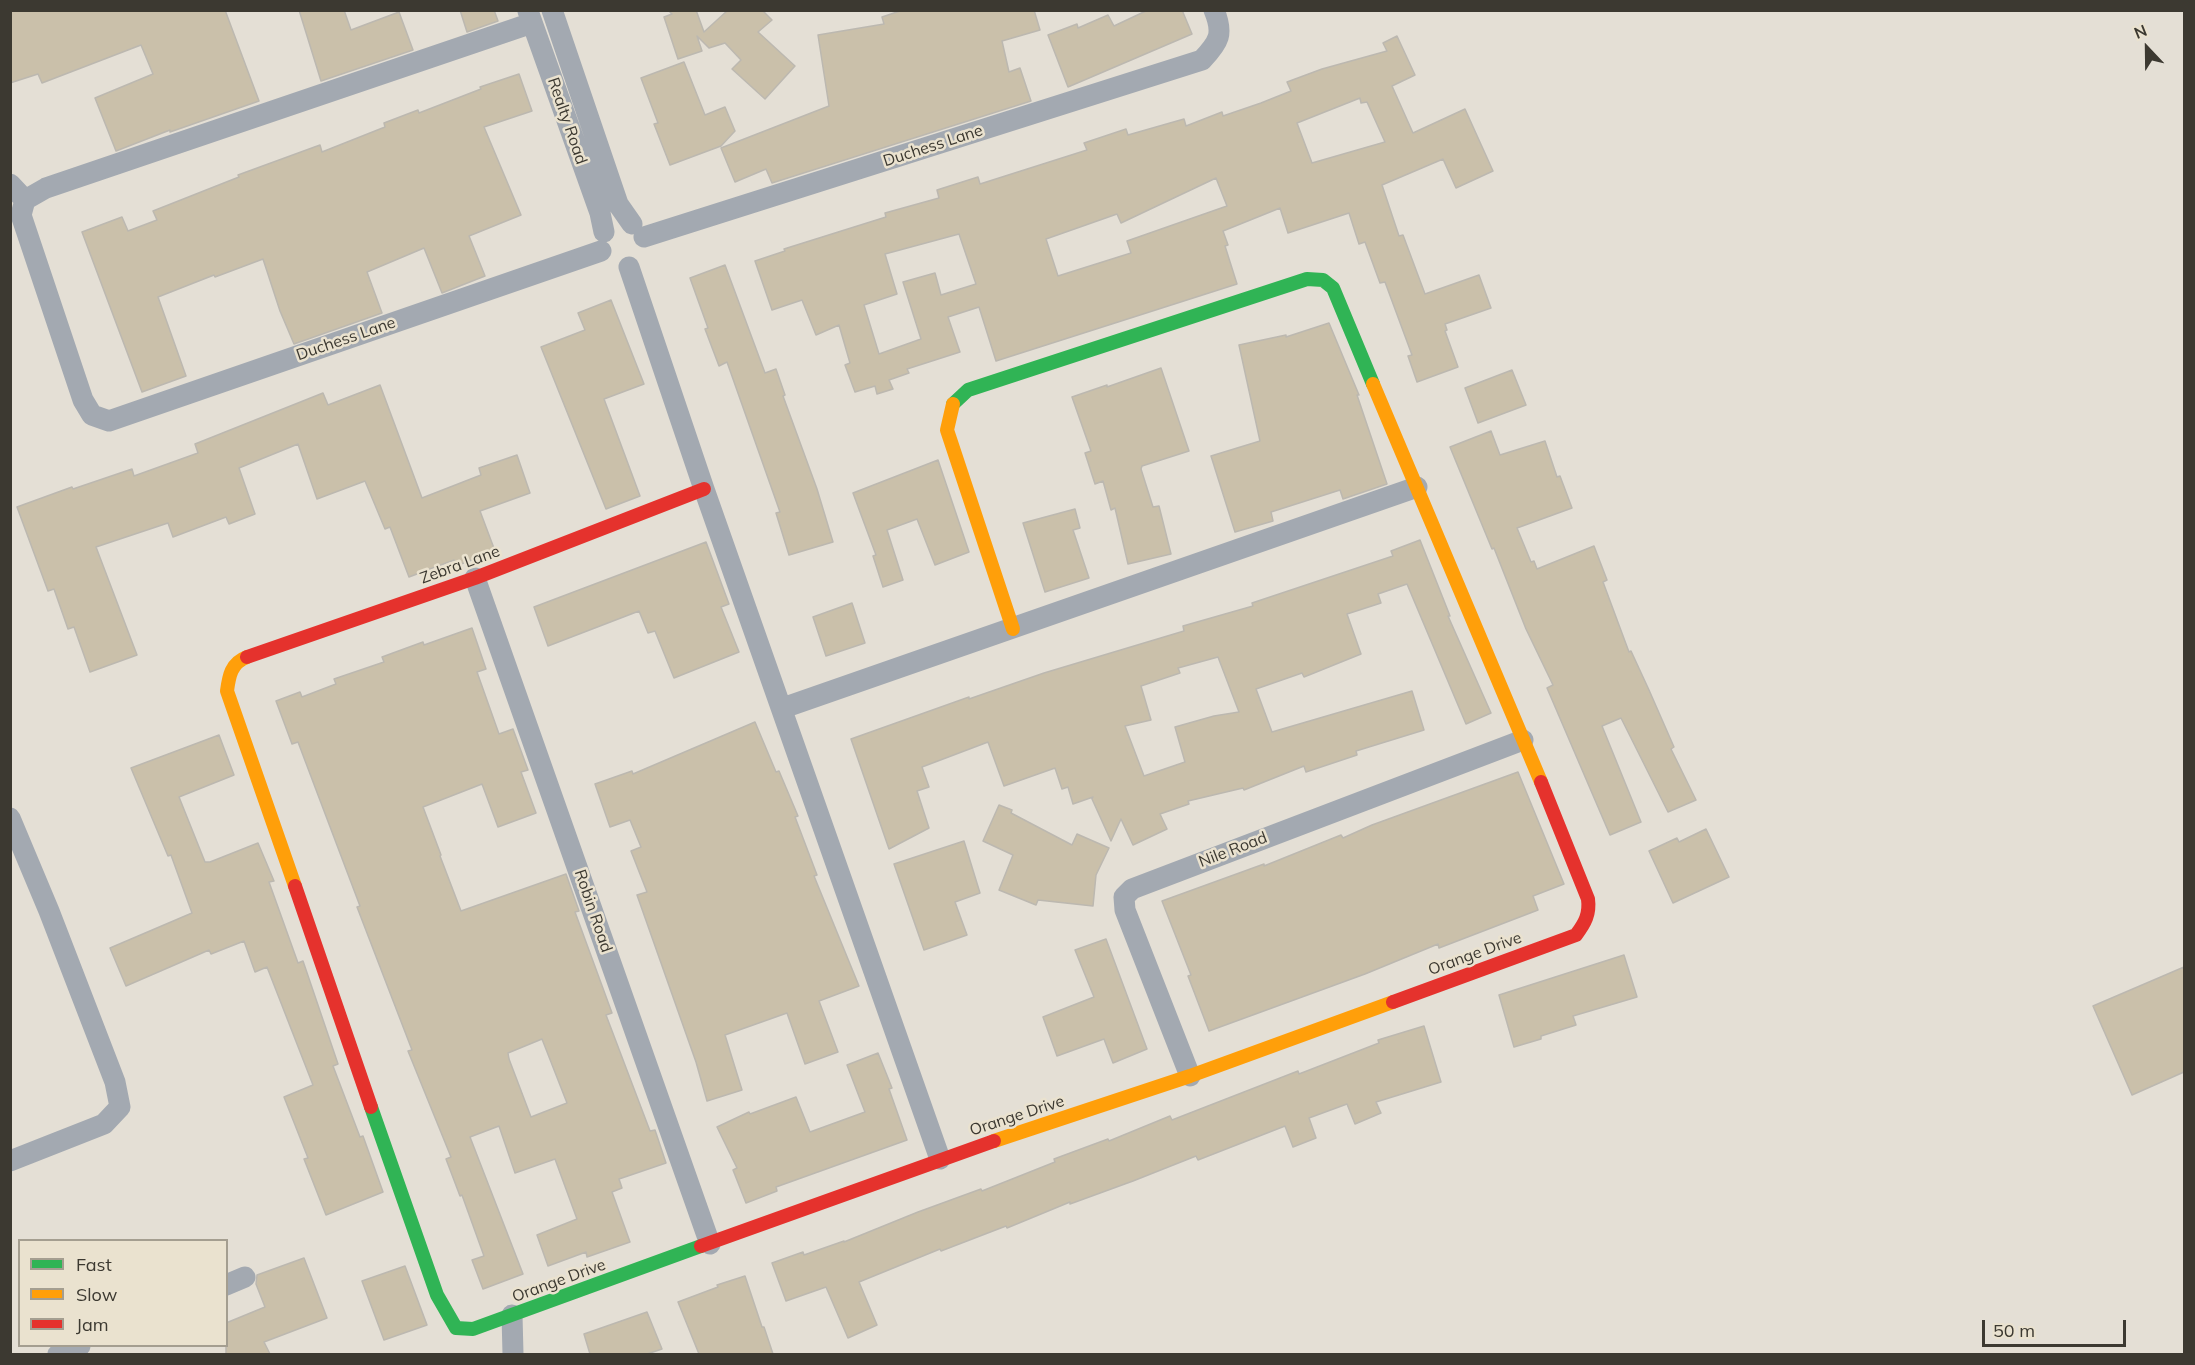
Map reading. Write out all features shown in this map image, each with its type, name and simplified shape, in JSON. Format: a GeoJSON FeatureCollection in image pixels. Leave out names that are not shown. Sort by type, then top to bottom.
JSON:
{"type":"FeatureCollection","features":[{"type":"Feature","properties":{"kind":"street","name":"Realty Road"},"geometry":{"type":"LineString","coordinates":[[552,10],[618,204],[638,231]]}},
{"type":"Feature","properties":{"kind":"street","name":"Duchess Lane"},"geometry":{"type":"LineString","coordinates":[[638,231],[1202,60],[1216,46],[1221,27],[1214,10]]}},
{"type":"Feature","properties":{"kind":"street","name":"Realty Road"},"geometry":{"type":"LineString","coordinates":[[530,17],[600,213],[603,242]]}},
{"type":"Feature","properties":{"kind":"street"},"geometry":{"type":"LineString","coordinates":[[10,184],[25,200],[46,188],[530,17]]}},
{"type":"Feature","properties":{"kind":"street","name":"Duchess Lane"},"geometry":{"type":"LineString","coordinates":[[25,200],[21,215],[83,400],[92,415],[109,421],[603,242]]}},
{"type":"Feature","properties":{"kind":"street"},"geometry":{"type":"LineString","coordinates":[[616,223],[638,231],[645,249],[640,261],[629,267],[617,267],[607,261],[603,242],[616,223]]}},
{"type":"Feature","properties":{"kind":"street"},"geometry":{"type":"LineString","coordinates":[[629,267],[704,489],[940,1159]]}},
{"type":"Feature","properties":{"kind":"street"},"geometry":{"type":"LineString","coordinates":[[1013,629],[947,430],[951,406],[968,390],[1307,279],[1323,280],[1334,288],[1523,740]]}},
{"type":"Feature","properties":{"kind":"street"},"geometry":{"type":"LineString","coordinates":[[783,708],[1417,488]]}},
{"type":"Feature","properties":{"kind":"street","name":"Zebra Lane"},"geometry":{"type":"LineString","coordinates":[[456,1328],[437,1294],[226,691],[229,672],[242,659],[475,578],[704,489]]}},
{"type":"Feature","properties":{"kind":"street","name":"Robin Road"},"geometry":{"type":"LineString","coordinates":[[475,578],[710,1244]]}},
{"type":"Feature","properties":{"kind":"street","name":"Orange Drive"},"geometry":{"type":"LineString","coordinates":[[456,1328],[473,1329],[940,1159],[1190,1076],[1576,935],[1590,915],[1590,905],[1523,740]]}},
{"type":"Feature","properties":{"kind":"street","name":"Nile Road"},"geometry":{"type":"LineString","coordinates":[[1190,1076],[1125,910],[1124,897],[1132,888],[1523,740]]}},
{"type":"Feature","properties":{"kind":"street"},"geometry":{"type":"LineString","coordinates":[[10,1161],[104,1124],[120,1107],[115,1082],[49,911],[13,831]]}},
{"type":"Feature","properties":{"kind":"street"},"geometry":{"type":"LineString","coordinates":[[512,1315],[513,1354]]}},
{"type":"Feature","properties":{"kind":"street"},"geometry":{"type":"LineString","coordinates":[[58,1354],[77,1347]]}},
{"type":"Feature","properties":{"kind":"building"},"geometry":{"type":"Polygon","coordinates":[[[10,10],[225,10],[259,101],[170,132],[170,130],[116,151],[95,98],[153,74],[141,45],[42,83],[38,74],[10,83],[10,10]]]}},
{"type":"Feature","properties":{"kind":"building"},"geometry":{"type":"Polygon","coordinates":[[[299,10],[344,10],[351,30],[399,12],[413,50],[321,81],[299,10]]]}},
{"type":"Feature","properties":{"kind":"building"},"geometry":{"type":"Polygon","coordinates":[[[460,10],[494,10],[498,21],[467,32],[460,10]]]}},
{"type":"Feature","properties":{"kind":"building"},"geometry":{"type":"Polygon","coordinates":[[[668,10],[696,10],[704,32],[728,10],[762,10],[772,20],[758,32],[795,66],[765,99],[732,69],[741,60],[725,43],[709,48],[697,36],[702,51],[678,59],[664,17],[672,14],[668,10]]]}},
{"type":"Feature","properties":{"kind":"building"},"geometry":{"type":"Polygon","coordinates":[[[903,10],[1034,10],[1040,30],[1002,41],[1009,72],[1020,68],[1031,101],[772,183],[766,169],[735,182],[721,148],[829,106],[818,35],[884,24],[882,17],[903,10]]]}},
{"type":"Feature","properties":{"kind":"building"},"geometry":{"type":"Polygon","coordinates":[[[1148,10],[1182,10],[1192,34],[1068,87],[1048,35],[1077,24],[1078,28],[1108,15],[1114,26],[1148,10]]]}},
{"type":"Feature","properties":{"kind":"building"},"geometry":{"type":"Polygon","coordinates":[[[1397,36],[1415,75],[1392,86],[1413,133],[1465,109],[1493,171],[1456,188],[1443,159],[1382,185],[1399,236],[1403,235],[1425,294],[1479,275],[1491,308],[1445,324],[1447,330],[1445,331],[1458,367],[1417,382],[1408,356],[1412,355],[1385,282],[1380,283],[1365,242],[1359,244],[1349,213],[1288,233],[1280,208],[1223,231],[1228,245],[1225,246],[1237,284],[996,361],[979,307],[948,317],[960,352],[907,369],[909,373],[889,380],[893,389],[877,394],[875,386],[855,392],[845,365],[850,363],[839,325],[816,335],[802,300],[772,310],[755,261],[785,251],[784,249],[886,217],[885,213],[939,198],[937,190],[978,177],[980,184],[1087,150],[1084,143],[1126,129],[1128,135],[1184,119],[1186,126],[1222,112],[1223,116],[1261,103],[1291,91],[1287,82],[1322,69],[1387,51],[1383,43],[1397,36]],[[1360,98],[1297,123],[1312,163],[1385,142],[1367,102],[1361,103],[1360,98]],[[1216,178],[1121,223],[1117,214],[1046,239],[1058,276],[1131,253],[1127,241],[1227,206],[1216,178]],[[959,234],[885,254],[897,294],[864,305],[879,354],[921,339],[903,282],[935,273],[941,295],[976,284],[959,234]]]}},
{"type":"Feature","properties":{"kind":"building"},"geometry":{"type":"Polygon","coordinates":[[[684,62],[705,115],[725,107],[735,131],[721,146],[670,165],[654,124],[658,123],[641,78],[684,62]]]}},
{"type":"Feature","properties":{"kind":"building"},"geometry":{"type":"Polygon","coordinates":[[[519,74],[532,111],[484,127],[521,215],[469,236],[485,276],[442,293],[424,248],[367,272],[382,313],[294,344],[280,311],[263,259],[215,277],[214,275],[158,297],[186,376],[142,392],[82,232],[122,217],[128,231],[157,220],[153,211],[239,177],[238,175],[320,145],[322,152],[385,127],[384,123],[418,110],[419,113],[481,89],[480,87],[519,74]]]}},
{"type":"Feature","properties":{"kind":"building"},"geometry":{"type":"Polygon","coordinates":[[[725,265],[765,373],[776,369],[785,395],[783,396],[817,489],[833,542],[789,555],[776,513],[780,512],[727,362],[719,366],[690,278],[725,265]]]}},
{"type":"Feature","properties":{"kind":"building"},"geometry":{"type":"Polygon","coordinates":[[[611,300],[644,384],[604,399],[640,496],[606,509],[541,347],[585,330],[578,313],[611,300]]]}},
{"type":"Feature","properties":{"kind":"building"},"geometry":{"type":"Polygon","coordinates":[[[1329,323],[1359,395],[1357,395],[1387,484],[1343,499],[1340,490],[1271,512],[1273,521],[1235,532],[1211,456],[1260,441],[1239,345],[1286,335],[1286,337],[1329,323]]]}},
{"type":"Feature","properties":{"kind":"building"},"geometry":{"type":"Polygon","coordinates":[[[1161,368],[1189,451],[1142,466],[1153,507],[1159,506],[1171,554],[1128,564],[1115,508],[1111,510],[1103,481],[1095,484],[1085,453],[1091,451],[1072,397],[1161,368]]]}},
{"type":"Feature","properties":{"kind":"building"},"geometry":{"type":"Polygon","coordinates":[[[1512,370],[1526,405],[1478,423],[1465,388],[1512,370]]]}},
{"type":"Feature","properties":{"kind":"building"},"geometry":{"type":"Polygon","coordinates":[[[380,385],[422,498],[481,475],[479,468],[517,455],[530,493],[480,511],[495,551],[456,566],[454,560],[409,577],[390,527],[385,529],[365,481],[317,499],[298,444],[239,468],[255,514],[229,524],[226,517],[173,537],[168,523],[96,547],[137,655],[90,672],[74,627],[68,629],[54,589],[48,591],[17,507],[132,469],[134,476],[198,453],[195,444],[323,393],[328,405],[380,385]]]}},
{"type":"Feature","properties":{"kind":"building"},"geometry":{"type":"Polygon","coordinates":[[[1491,431],[1500,455],[1545,441],[1557,477],[1560,476],[1572,508],[1517,528],[1531,562],[1534,561],[1537,569],[1594,546],[1607,580],[1603,582],[1629,652],[1631,651],[1649,690],[1674,747],[1671,749],[1696,800],[1668,812],[1621,718],[1602,726],[1641,822],[1610,835],[1547,688],[1553,685],[1526,629],[1450,447],[1491,431]]]}},
{"type":"Feature","properties":{"kind":"building"},"geometry":{"type":"Polygon","coordinates":[[[938,460],[969,552],[935,565],[917,519],[887,530],[903,580],[883,587],[873,556],[876,555],[853,493],[938,460]]]}},
{"type":"Feature","properties":{"kind":"building"},"geometry":{"type":"Polygon","coordinates":[[[1075,509],[1080,528],[1073,530],[1089,578],[1045,592],[1023,523],[1075,509]]]}},
{"type":"Feature","properties":{"kind":"building"},"geometry":{"type":"Polygon","coordinates":[[[1420,540],[1450,616],[1448,616],[1491,713],[1466,724],[1407,584],[1378,594],[1381,603],[1347,614],[1361,654],[1304,677],[1302,673],[1256,689],[1272,732],[1412,691],[1424,730],[1356,751],[1357,755],[1306,772],[1304,766],[1244,790],[1243,788],[1188,801],[1189,804],[1160,814],[1167,829],[1133,845],[1121,819],[1111,841],[1093,797],[1073,804],[1068,787],[1062,789],[1055,768],[1004,786],[988,742],[922,767],[929,787],[917,791],[929,828],[889,849],[851,739],[969,697],[969,699],[1044,673],[1184,631],[1183,626],[1253,606],[1252,603],[1393,556],[1391,551],[1420,540]],[[1218,657],[1178,668],[1180,673],[1141,686],[1151,720],[1125,726],[1144,776],[1185,762],[1175,727],[1214,716],[1239,712],[1218,657]]]}},
{"type":"Feature","properties":{"kind":"building"},"geometry":{"type":"Polygon","coordinates":[[[706,542],[729,604],[721,607],[739,652],[674,678],[655,631],[648,633],[639,611],[548,646],[534,607],[706,542]]]}},
{"type":"Feature","properties":{"kind":"building"},"geometry":{"type":"Polygon","coordinates":[[[852,603],[865,643],[826,656],[813,617],[852,603]]]}},
{"type":"Feature","properties":{"kind":"building"},"geometry":{"type":"Polygon","coordinates":[[[472,628],[486,669],[477,672],[499,734],[513,729],[528,770],[521,772],[536,813],[498,827],[482,784],[423,807],[461,911],[566,874],[579,911],[575,912],[612,1013],[606,1015],[650,1131],[655,1130],[666,1163],[619,1179],[622,1188],[612,1192],[630,1242],[587,1257],[586,1252],[548,1266],[537,1235],[577,1219],[555,1159],[515,1173],[499,1126],[470,1137],[523,1274],[483,1289],[472,1260],[484,1256],[446,1159],[451,1157],[408,1051],[412,1050],[357,907],[360,906],[298,742],[292,744],[276,701],[300,692],[302,697],[336,684],[334,679],[384,662],[382,657],[423,642],[424,645],[472,628]],[[542,1039],[508,1053],[531,1117],[567,1103],[542,1039]]]}},
{"type":"Feature","properties":{"kind":"building"},"geometry":{"type":"Polygon","coordinates":[[[755,722],[798,816],[795,817],[817,875],[814,876],[859,986],[819,1001],[838,1052],[805,1064],[787,1013],[725,1035],[742,1090],[707,1101],[696,1062],[637,895],[647,892],[631,851],[641,847],[630,820],[610,827],[595,784],[632,771],[633,774],[755,722]]]}},
{"type":"Feature","properties":{"kind":"building"},"geometry":{"type":"Polygon","coordinates":[[[219,735],[234,775],[179,797],[205,862],[258,843],[274,881],[269,882],[298,963],[303,961],[338,1064],[333,1066],[360,1137],[363,1136],[383,1192],[326,1215],[304,1159],[308,1158],[284,1097],[313,1085],[267,967],[255,972],[244,941],[211,954],[209,950],[126,986],[110,948],[192,913],[171,855],[168,856],[131,768],[219,735]]]}},
{"type":"Feature","properties":{"kind":"building"},"geometry":{"type":"Polygon","coordinates":[[[1518,772],[1564,884],[1533,896],[1538,910],[1439,948],[1438,944],[1365,974],[1209,1031],[1188,976],[1191,975],[1162,901],[1264,864],[1264,866],[1341,835],[1343,838],[1372,825],[1518,772]]]}},
{"type":"Feature","properties":{"kind":"building"},"geometry":{"type":"Polygon","coordinates":[[[999,805],[1012,810],[1011,813],[1072,845],[1077,834],[1109,848],[1096,875],[1093,906],[1038,900],[1036,905],[999,890],[1013,855],[983,841],[999,805]]]}},
{"type":"Feature","properties":{"kind":"building"},"geometry":{"type":"Polygon","coordinates":[[[1706,829],[1729,877],[1673,903],[1649,851],[1677,838],[1679,842],[1706,829]]]}},
{"type":"Feature","properties":{"kind":"building"},"geometry":{"type":"Polygon","coordinates":[[[964,841],[980,893],[955,902],[967,935],[924,950],[894,864],[964,841]]]}},
{"type":"Feature","properties":{"kind":"building"},"geometry":{"type":"Polygon","coordinates":[[[1106,939],[1147,1049],[1113,1063],[1104,1039],[1057,1056],[1043,1017],[1094,997],[1075,950],[1106,939]]]}},
{"type":"Feature","properties":{"kind":"building"},"geometry":{"type":"Polygon","coordinates":[[[1624,955],[1637,997],[1573,1016],[1576,1025],[1514,1047],[1499,995],[1624,955]]]}},
{"type":"Feature","properties":{"kind":"building"},"geometry":{"type":"Polygon","coordinates":[[[2184,967],[2184,1072],[2132,1095],[2093,1006],[2184,967]]]}},
{"type":"Feature","properties":{"kind":"building"},"geometry":{"type":"Polygon","coordinates":[[[1424,1026],[1441,1082],[1376,1102],[1381,1113],[1355,1124],[1347,1104],[1309,1118],[1316,1138],[1293,1147],[1285,1126],[1198,1160],[1196,1156],[1070,1204],[1070,1202],[1007,1228],[1006,1226],[941,1251],[940,1249],[859,1282],[877,1325],[848,1338],[826,1287],[786,1301],[772,1263],[803,1252],[804,1255],[844,1242],[918,1212],[981,1189],[982,1191],[1055,1162],[1054,1159],[1108,1139],[1109,1141],[1170,1116],[1172,1120],[1298,1071],[1299,1074],[1379,1043],[1378,1040],[1424,1026]]]}},
{"type":"Feature","properties":{"kind":"building"},"geometry":{"type":"Polygon","coordinates":[[[878,1053],[892,1088],[889,1089],[907,1140],[776,1187],[777,1191],[746,1203],[733,1170],[737,1168],[717,1127],[749,1112],[750,1114],[796,1097],[810,1132],[865,1112],[847,1065],[878,1053]]]}},
{"type":"Feature","properties":{"kind":"building"},"geometry":{"type":"Polygon","coordinates":[[[304,1258],[327,1318],[264,1342],[270,1354],[226,1354],[228,1322],[265,1307],[256,1284],[257,1275],[304,1258]]]}},
{"type":"Feature","properties":{"kind":"building"},"geometry":{"type":"Polygon","coordinates":[[[405,1266],[427,1325],[384,1340],[362,1281],[405,1266]]]}},
{"type":"Feature","properties":{"kind":"building"},"geometry":{"type":"Polygon","coordinates":[[[745,1276],[773,1354],[699,1354],[678,1302],[745,1276]]]}},
{"type":"Feature","properties":{"kind":"building"},"geometry":{"type":"Polygon","coordinates":[[[647,1312],[662,1349],[647,1354],[590,1354],[584,1334],[647,1312]]]}},
{"type":"Feature","properties":{"kind":"traffic: fast"},"geometry":{"type":"LineString","coordinates":[[953,404],[968,390],[1307,279],[1323,280],[1333,288],[1373,384]]}},
{"type":"Feature","properties":{"kind":"traffic: fast"},"geometry":{"type":"LineString","coordinates":[[371,1107],[437,1295],[456,1328],[473,1329],[701,1246]]}},
{"type":"Feature","properties":{"kind":"traffic: slow"},"geometry":{"type":"LineString","coordinates":[[1373,384],[1541,782]]}},
{"type":"Feature","properties":{"kind":"traffic: slow"},"geometry":{"type":"LineString","coordinates":[[953,404],[947,430],[1013,629]]}},
{"type":"Feature","properties":{"kind":"traffic: slow"},"geometry":{"type":"LineString","coordinates":[[247,657],[234,666],[227,691],[295,886]]}},
{"type":"Feature","properties":{"kind":"traffic: slow"},"geometry":{"type":"LineString","coordinates":[[994,1141],[1190,1076],[1393,1002]]}},
{"type":"Feature","properties":{"kind":"traffic: jam"},"geometry":{"type":"LineString","coordinates":[[247,657],[475,578],[704,489]]}},
{"type":"Feature","properties":{"kind":"traffic: jam"},"geometry":{"type":"LineString","coordinates":[[1393,1002],[1576,935],[1579,931],[1587,914],[1588,899],[1541,782]]}},
{"type":"Feature","properties":{"kind":"traffic: jam"},"geometry":{"type":"LineString","coordinates":[[295,886],[371,1107]]}},
{"type":"Feature","properties":{"kind":"traffic: jam"},"geometry":{"type":"LineString","coordinates":[[701,1246],[994,1141]]}}]}
